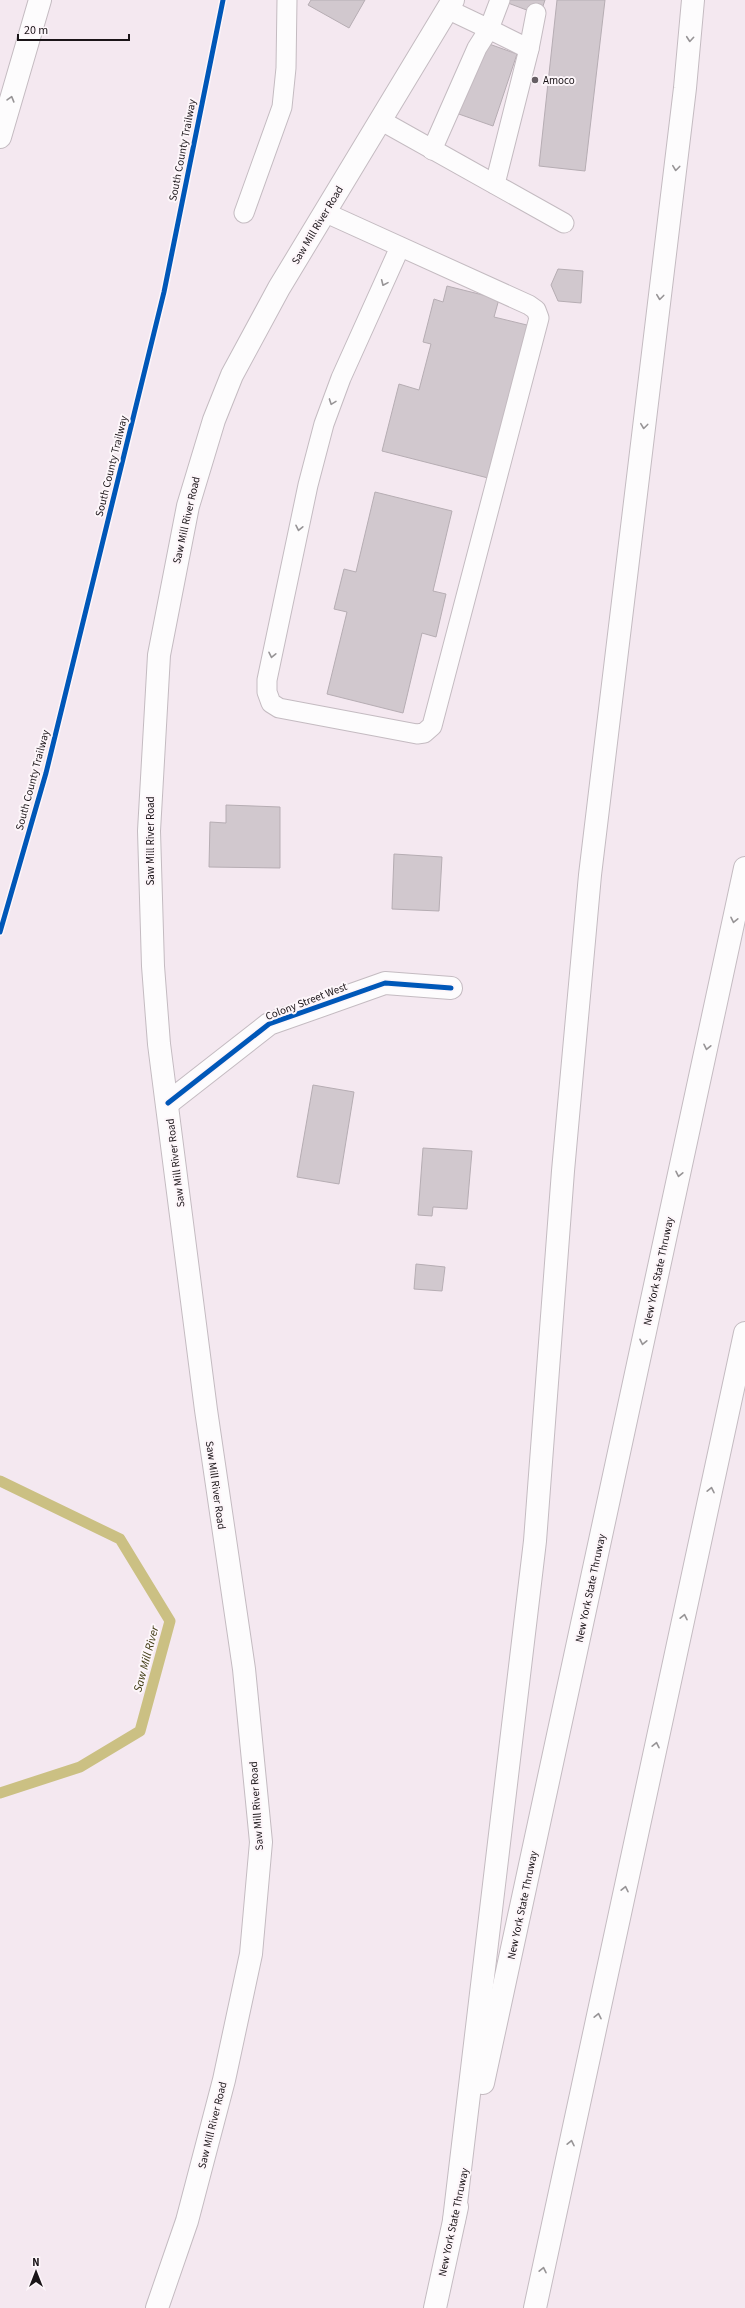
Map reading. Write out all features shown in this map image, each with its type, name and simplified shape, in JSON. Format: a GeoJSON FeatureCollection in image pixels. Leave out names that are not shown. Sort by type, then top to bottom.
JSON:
{"type":"FeatureCollection","features":[{"type":"Feature","properties":{"kind":"main road"},"geometry":{"type":"LineString","coordinates":[[0,136],[40,0]]}},
{"type":"Feature","properties":{"kind":"main road"},"geometry":{"type":"LineString","coordinates":[[454,2220],[525,1632],[552,1336],[575,1025],[590,875],[684,96],[692,0]]}},
{"type":"Feature","properties":{"kind":"main road","name":"Saw Mill River Road"},"geometry":{"type":"LineString","coordinates":[[157,2308],[187,2221],[224,2080],[251,1954],[261,1842],[244,1669],[205,1402],[168,1102],[159,1044],[153,966],[148,832],[159,655],[188,506],[214,420],[232,375],[256,330],[324,212],[450,4]]}},
{"type":"Feature","properties":{"kind":"main road","name":"New York State Thruway"},"geometry":{"type":"LineString","coordinates":[[435,2308],[745,868]]}},
{"type":"Feature","properties":{"kind":"main road","name":"Colony Street West"},"geometry":{"type":"LineString","coordinates":[[168,1102],[270,1024],[385,983],[451,988]]}},
{"type":"Feature","properties":{"kind":"main road"},"geometry":{"type":"LineString","coordinates":[[535,2308],[745,1333]]}},
{"type":"Feature","properties":{"kind":"main road"},"geometry":{"type":"LineString","coordinates":[[734,1386],[745,1352]]}},
{"type":"Feature","properties":{"kind":"lane"},"geometry":{"type":"LineString","coordinates":[[244,213],[282,107],[286,68],[287,0]]}},
{"type":"Feature","properties":{"kind":"lane"},"geometry":{"type":"LineString","coordinates":[[432,150],[477,48],[489,29],[500,0]]}},
{"type":"Feature","properties":{"kind":"lane"},"geometry":{"type":"LineString","coordinates":[[450,4],[489,29],[529,49]]}},
{"type":"Feature","properties":{"kind":"lane"},"geometry":{"type":"LineString","coordinates":[[495,184],[529,49],[536,13]]}},
{"type":"Feature","properties":{"kind":"lane"},"geometry":{"type":"LineString","coordinates":[[380,120],[564,222]]}},
{"type":"Feature","properties":{"kind":"lane"},"geometry":{"type":"LineString","coordinates":[[324,212],[529,305],[536,310],[539,318],[432,726],[424,733],[417,734],[279,708],[271,703],[267,692],[267,680],[308,485],[324,424],[341,378],[400,247]]}},
{"type":"Feature","properties":{"kind":"building"},"geometry":{"type":"Polygon","coordinates":[[[311,0],[365,0],[349,28],[308,5],[311,0]]]}},
{"type":"Feature","properties":{"kind":"building"},"geometry":{"type":"Polygon","coordinates":[[[500,0],[545,0],[540,15],[500,0]]]}},
{"type":"Feature","properties":{"kind":"building"},"geometry":{"type":"Polygon","coordinates":[[[557,0],[605,0],[585,171],[539,166],[557,0]]]}},
{"type":"Feature","properties":{"kind":"building"},"geometry":{"type":"Polygon","coordinates":[[[478,40],[517,54],[493,126],[453,112],[478,40]]]}},
{"type":"Feature","properties":{"kind":"building"},"geometry":{"type":"Polygon","coordinates":[[[558,269],[583,271],[581,303],[558,301],[551,285],[558,269]]]}},
{"type":"Feature","properties":{"kind":"building"},"geometry":{"type":"Polygon","coordinates":[[[447,286],[499,299],[494,317],[531,326],[492,479],[382,451],[399,384],[419,390],[431,344],[423,342],[434,299],[443,302],[447,286]]]}},
{"type":"Feature","properties":{"kind":"building"},"geometry":{"type":"Polygon","coordinates":[[[375,492],[452,511],[433,591],[446,594],[436,637],[422,633],[403,713],[327,694],[347,612],[334,609],[344,569],[356,572],[375,492]]]}},
{"type":"Feature","properties":{"kind":"building"},"geometry":{"type":"Polygon","coordinates":[[[226,805],[280,807],[280,868],[209,867],[210,822],[226,823],[226,805]]]}},
{"type":"Feature","properties":{"kind":"building"},"geometry":{"type":"Polygon","coordinates":[[[394,854],[442,857],[439,911],[392,909],[394,854]]]}},
{"type":"Feature","properties":{"kind":"building"},"geometry":{"type":"Polygon","coordinates":[[[313,1085],[354,1092],[339,1184],[297,1177],[313,1085]]]}},
{"type":"Feature","properties":{"kind":"building"},"geometry":{"type":"Polygon","coordinates":[[[423,1148],[472,1151],[467,1209],[433,1207],[432,1216],[418,1215],[423,1148]]]}},
{"type":"Feature","properties":{"kind":"building"},"geometry":{"type":"Polygon","coordinates":[[[416,1264],[445,1267],[442,1291],[414,1289],[416,1264]]]}},
{"type":"Feature","properties":{"kind":"waterway","name":"Saw Mill River"},"geometry":{"type":"LineString","coordinates":[[0,1481],[120,1539],[170,1621],[140,1731],[80,1767],[0,1793]]}},
{"type":"Feature","properties":{"kind":"cycle path","name":"South County Trailway"},"geometry":{"type":"LineString","coordinates":[[0,932],[46,773],[164,292],[223,0]]}},
{"type":"Feature","properties":{"kind":"cycle path"},"geometry":{"type":"LineString","coordinates":[[168,1103],[269,1024],[385,983],[451,988]]}},
{"type":"Feature","properties":{"kind":"place","name":"Amoco"},"geometry":{"type":"Point","coordinates":[535,80]}}]}
